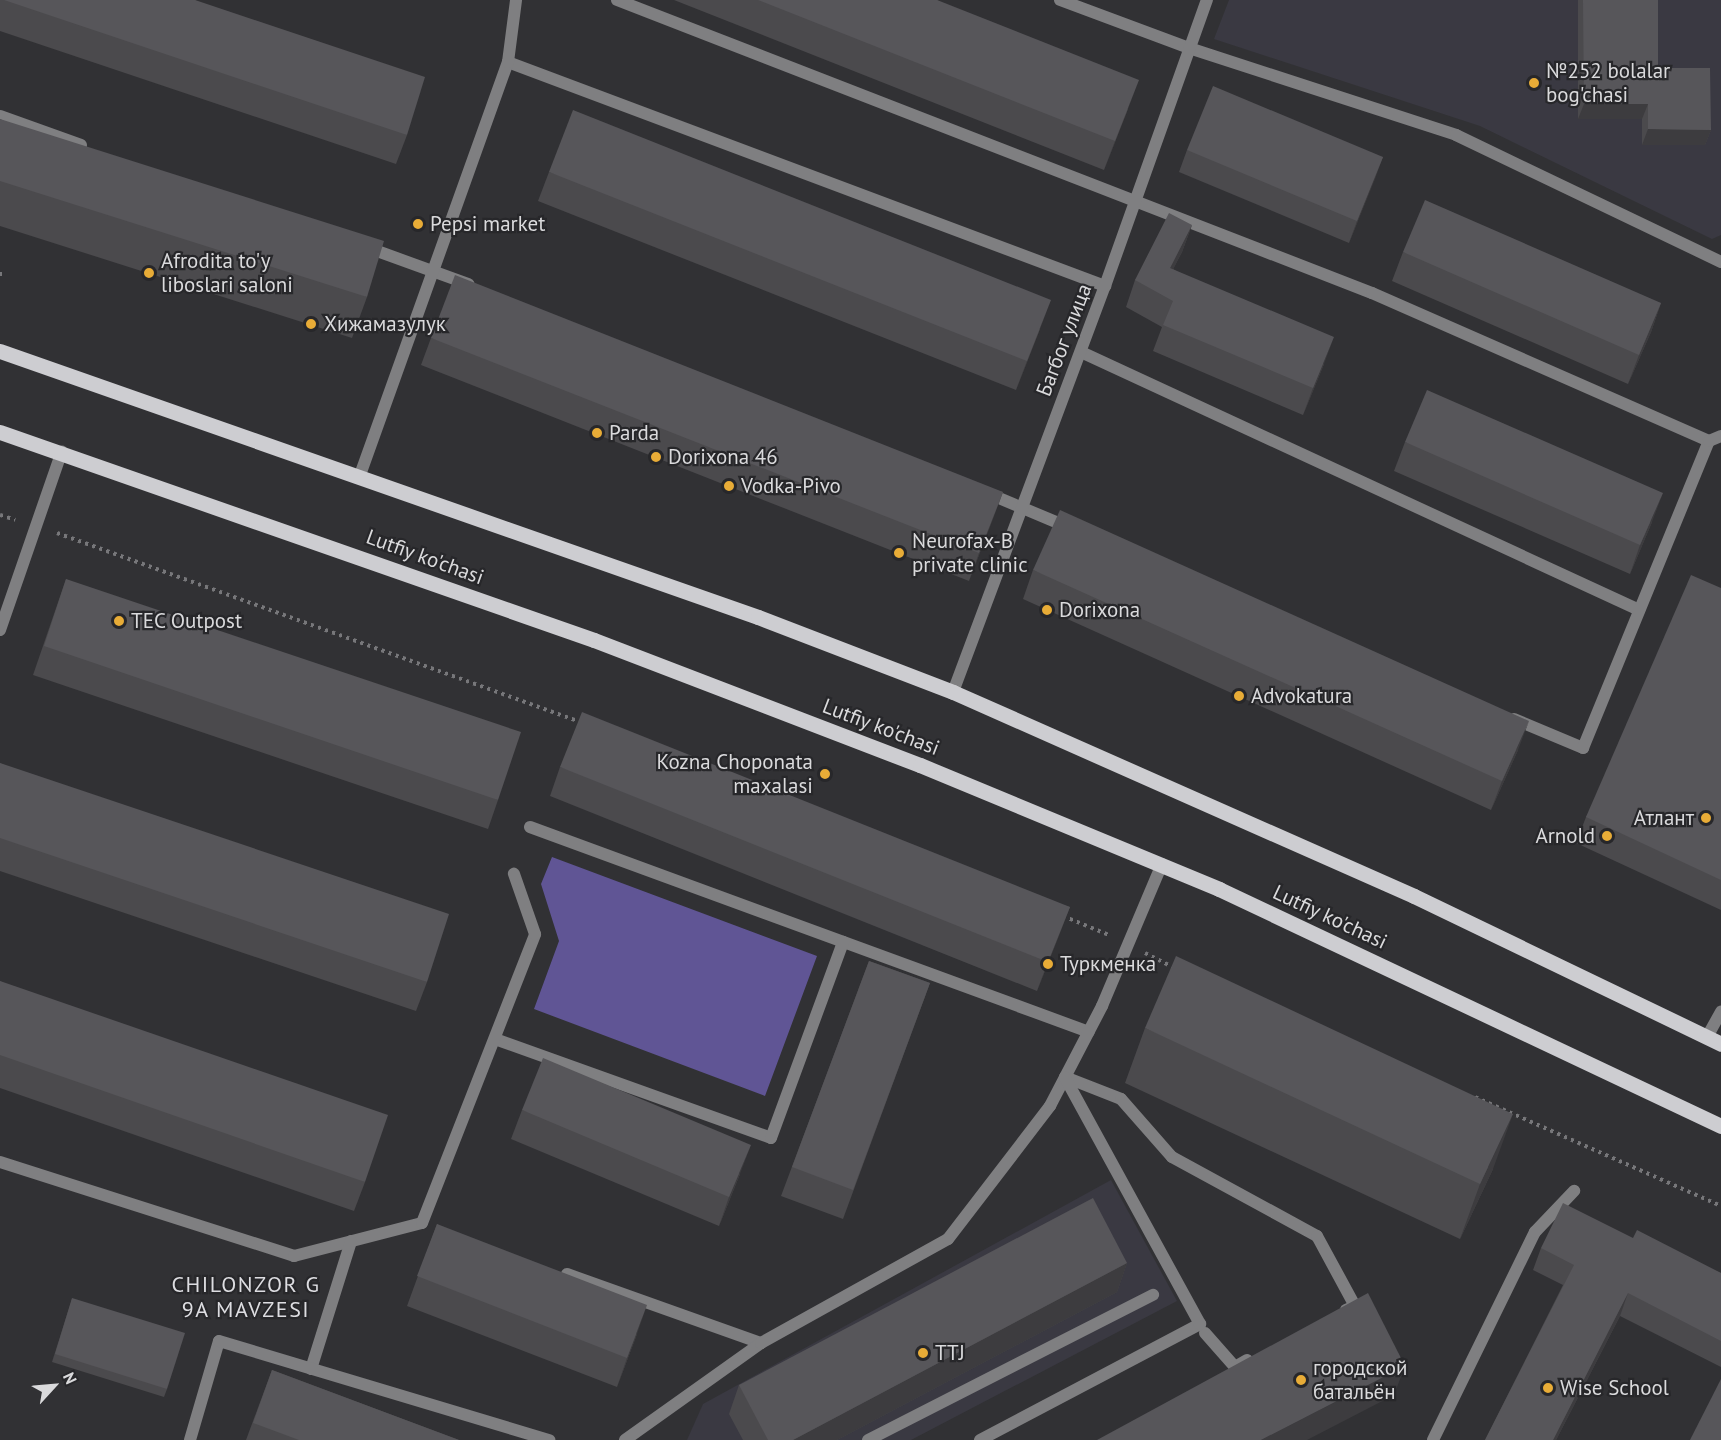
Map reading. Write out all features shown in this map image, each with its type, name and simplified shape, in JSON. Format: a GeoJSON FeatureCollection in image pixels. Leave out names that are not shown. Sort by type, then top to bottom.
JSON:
{"type":"FeatureCollection","features":[{"type":"Feature","properties":{"kind":"main road"},"geometry":{"type":"LineString","coordinates":[[1,355],[360,475],[758,617],[953,692],[1382,881],[1714,1040]]}},
{"type":"Feature","properties":{"kind":"main road","name":"Lutfiy ko'chasi"},"geometry":{"type":"LineString","coordinates":[[0,432],[62,451],[594,640],[920,765],[1162,864],[1721,1126]]}},
{"type":"Feature","properties":{"kind":"street"},"geometry":{"type":"LineString","coordinates":[[360,475],[436,272],[508,62],[516,0]]}},
{"type":"Feature","properties":{"kind":"street"},"geometry":{"type":"LineString","coordinates":[[617,0],[1136,199],[1372,293],[1715,439],[1639,610],[1584,748],[1506,715]]}},
{"type":"Feature","properties":{"kind":"street"},"geometry":{"type":"LineString","coordinates":[[1060,0],[1189,48],[1456,135],[1721,262]]}},
{"type":"Feature","properties":{"kind":"street","name":"Багбог улица"},"geometry":{"type":"LineString","coordinates":[[953,692],[1105,286],[1207,0]]}},
{"type":"Feature","properties":{"kind":"street"},"geometry":{"type":"LineString","coordinates":[[508,62],[1105,286]]}},
{"type":"Feature","properties":{"kind":"street"},"geometry":{"type":"LineString","coordinates":[[0,116],[89,148]]}},
{"type":"Feature","properties":{"kind":"street"},"geometry":{"type":"LineString","coordinates":[[358,244],[480,289]]}},
{"type":"Feature","properties":{"kind":"street"},"geometry":{"type":"LineString","coordinates":[[1080,352],[1639,610]]}},
{"type":"Feature","properties":{"kind":"street"},"geometry":{"type":"LineString","coordinates":[[0,630],[62,451]]}},
{"type":"Feature","properties":{"kind":"street"},"geometry":{"type":"LineString","coordinates":[[977,489],[1077,531]]}},
{"type":"Feature","properties":{"kind":"street"},"geometry":{"type":"LineString","coordinates":[[530,827],[1089,1032]]}},
{"type":"Feature","properties":{"kind":"street"},"geometry":{"type":"LineString","coordinates":[[626,1440],[761,1343],[948,1239],[1050,1106],[1089,1032],[1130,945],[1162,864]]}},
{"type":"Feature","properties":{"kind":"street"},"geometry":{"type":"LineString","coordinates":[[0,1162],[294,1256],[427,1225],[536,934],[514,874]]}},
{"type":"Feature","properties":{"kind":"street"},"geometry":{"type":"LineString","coordinates":[[495,1039],[771,1138],[843,942]]}},
{"type":"Feature","properties":{"kind":"street"},"geometry":{"type":"LineString","coordinates":[[1714,1040],[1721,1012]]}},
{"type":"Feature","properties":{"kind":"street"},"geometry":{"type":"LineString","coordinates":[[1065,1077],[1121,1099],[1172,1157],[1317,1236],[1355,1306],[1335,1316]]}},
{"type":"Feature","properties":{"kind":"street"},"geometry":{"type":"LineString","coordinates":[[980,1440],[1200,1324],[1065,1077]]}},
{"type":"Feature","properties":{"kind":"street"},"geometry":{"type":"LineString","coordinates":[[1433,1440],[1535,1232],[1574,1191]]}},
{"type":"Feature","properties":{"kind":"street"},"geometry":{"type":"LineString","coordinates":[[311,1369],[351,1241]]}},
{"type":"Feature","properties":{"kind":"street"},"geometry":{"type":"LineString","coordinates":[[553,1269],[761,1343]]}},
{"type":"Feature","properties":{"kind":"street"},"geometry":{"type":"LineString","coordinates":[[868,1440],[1153,1295]]}},
{"type":"Feature","properties":{"kind":"street"},"geometry":{"type":"LineString","coordinates":[[1205,1333],[1229,1370],[1265,1352]]}},
{"type":"Feature","properties":{"kind":"street"},"geometry":{"type":"LineString","coordinates":[[190,1440],[219,1341],[549,1440]]}},
{"type":"Feature","properties":{"kind":"path"},"geometry":{"type":"LineString","coordinates":[[0,516],[36,526],[589,726]]}},
{"type":"Feature","properties":{"kind":"path"},"geometry":{"type":"LineString","coordinates":[[1053,911],[1130,945],[1184,973]]}},
{"type":"Feature","properties":{"kind":"path"},"geometry":{"type":"LineString","coordinates":[[1465,1092],[1721,1206]]}},
{"type":"Feature","properties":{"kind":"shaded area","name":"№252 bolalar bog'chasi"},"geometry":{"type":"Polygon","coordinates":[[[1229,0],[1721,0],[1721,235],[1712,239],[1480,126],[1214,39],[1229,0]]]}},
{"type":"Feature","properties":{"kind":"shaded area"},"geometry":{"type":"Polygon","coordinates":[[[552,857],[817,956],[765,1096],[534,1009],[559,941],[541,884],[552,857]]]}},
{"type":"Feature","properties":{"kind":"shaded area"},"geometry":{"type":"Polygon","coordinates":[[[1111,1180],[1177,1301],[911,1440],[687,1440],[703,1404],[1111,1180]]]}},
{"type":"Feature","properties":{"kind":"building"},"geometry":{"type":"Polygon","coordinates":[[[4,0],[195,0],[425,77],[407,135],[4,0]]]}},
{"type":"Feature","properties":{"kind":"building"},"geometry":{"type":"Polygon","coordinates":[[[758,0],[937,0],[1139,80],[1115,141],[758,0]]]}},
{"type":"Feature","properties":{"kind":"building"},"geometry":{"type":"Polygon","coordinates":[[[1583,0],[1658,0],[1658,68],[1710,68],[1711,130],[1648,129],[1648,104],[1584,104],[1583,0]]]}},
{"type":"Feature","properties":{"kind":"building"},"geometry":{"type":"Polygon","coordinates":[[[1213,86],[1383,157],[1357,221],[1187,150],[1213,86]]]}},
{"type":"Feature","properties":{"kind":"building"},"geometry":{"type":"Polygon","coordinates":[[[573,110],[1051,300],[1027,361],[549,172],[573,110]]]}},
{"type":"Feature","properties":{"kind":"building"},"geometry":{"type":"Polygon","coordinates":[[[0,119],[384,241],[367,297],[0,181],[0,119]]]}},
{"type":"Feature","properties":{"kind":"building"},"geometry":{"type":"Polygon","coordinates":[[[1425,200],[1661,303],[1639,355],[1403,252],[1425,200]]]}},
{"type":"Feature","properties":{"kind":"building"},"geometry":{"type":"Polygon","coordinates":[[[1169,213],[1192,225],[1170,268],[1334,337],[1313,388],[1163,325],[1173,301],[1135,280],[1169,213]]]}},
{"type":"Feature","properties":{"kind":"building"},"geometry":{"type":"Polygon","coordinates":[[[455,275],[1003,492],[979,553],[431,338],[455,275]]]}},
{"type":"Feature","properties":{"kind":"building"},"geometry":{"type":"Polygon","coordinates":[[[1427,390],[1663,493],[1640,545],[1405,442],[1427,390]]]}},
{"type":"Feature","properties":{"kind":"building"},"geometry":{"type":"Polygon","coordinates":[[[1060,510],[1529,721],[1502,781],[1033,570],[1060,510]]]}},
{"type":"Feature","properties":{"kind":"building"},"geometry":{"type":"Polygon","coordinates":[[[1691,575],[1721,588],[1721,880],[1586,817],[1691,575]]]}},
{"type":"Feature","properties":{"kind":"building"},"geometry":{"type":"Polygon","coordinates":[[[66,579],[521,732],[498,800],[44,646],[66,579]]]}},
{"type":"Feature","properties":{"kind":"building"},"geometry":{"type":"Polygon","coordinates":[[[582,712],[1070,907],[1048,962],[560,767],[582,712]]]}},
{"type":"Feature","properties":{"kind":"building"},"geometry":{"type":"Polygon","coordinates":[[[0,763],[449,914],[427,982],[0,838],[0,763]]]}},
{"type":"Feature","properties":{"kind":"building"},"geometry":{"type":"Polygon","coordinates":[[[1176,956],[1513,1114],[1480,1184],[1145,1028],[1176,956]]]}},
{"type":"Feature","properties":{"kind":"building"},"geometry":{"type":"Polygon","coordinates":[[[869,961],[930,983],[853,1190],[792,1167],[869,961]]]}},
{"type":"Feature","properties":{"kind":"building"},"geometry":{"type":"Polygon","coordinates":[[[0,981],[388,1115],[365,1182],[0,1055],[0,981]]]}},
{"type":"Feature","properties":{"kind":"building"},"geometry":{"type":"Polygon","coordinates":[[[543,1058],[751,1145],[729,1197],[522,1110],[543,1058]]]}},
{"type":"Feature","properties":{"kind":"building","name":"TTJ"},"geometry":{"type":"Polygon","coordinates":[[[1093,1198],[1127,1263],[793,1440],[768,1440],[739,1385],[1093,1198]]]}},
{"type":"Feature","properties":{"kind":"building"},"geometry":{"type":"Polygon","coordinates":[[[1563,1203],[1633,1238],[1637,1230],[1721,1273],[1721,1341],[1628,1293],[1553,1440],[1485,1440],[1574,1265],[1541,1248],[1563,1203]]]}},
{"type":"Feature","properties":{"kind":"building"},"geometry":{"type":"Polygon","coordinates":[[[437,1224],[647,1305],[627,1358],[417,1276],[437,1224]]]}},
{"type":"Feature","properties":{"kind":"building"},"geometry":{"type":"Polygon","coordinates":[[[1368,1293],[1405,1366],[1261,1440],[1097,1440],[1368,1293]]]}},
{"type":"Feature","properties":{"kind":"building"},"geometry":{"type":"Polygon","coordinates":[[[72,1298],[185,1333],[167,1389],[55,1354],[72,1298]]]}},
{"type":"Feature","properties":{"kind":"building"},"geometry":{"type":"Polygon","coordinates":[[[272,1370],[459,1440],[299,1440],[253,1423],[272,1370]]]}},
{"type":"Feature","properties":{"kind":"building","name":"Wise School"},"geometry":{"type":"Polygon","coordinates":[[[1721,1379],[1721,1440],[1690,1440],[1721,1379]]]}},
{"type":"Feature","properties":{"kind":"place","name":"№252 bolalar bog'chasi"},"geometry":{"type":"Point","coordinates":[1534,83]}},
{"type":"Feature","properties":{"kind":"place","name":"Pepsi market"},"geometry":{"type":"Point","coordinates":[418,224]}},
{"type":"Feature","properties":{"kind":"place","name":"Afrodita to'y liboslari saloni"},"geometry":{"type":"Point","coordinates":[149,273]}},
{"type":"Feature","properties":{"kind":"place","name":"Хижамазулук"},"geometry":{"type":"Point","coordinates":[311,324]}},
{"type":"Feature","properties":{"kind":"place","name":"Parda"},"geometry":{"type":"Point","coordinates":[597,433]}},
{"type":"Feature","properties":{"kind":"place","name":"Dorixona 46"},"geometry":{"type":"Point","coordinates":[656,457]}},
{"type":"Feature","properties":{"kind":"place","name":"Vodka-Pivo"},"geometry":{"type":"Point","coordinates":[729,486]}},
{"type":"Feature","properties":{"kind":"place","name":"Neurofax-B private clinic"},"geometry":{"type":"Point","coordinates":[899,553]}},
{"type":"Feature","properties":{"kind":"place","name":"Dorixona"},"geometry":{"type":"Point","coordinates":[1047,610]}},
{"type":"Feature","properties":{"kind":"place","name":"TEC Outpost"},"geometry":{"type":"Point","coordinates":[119,621]}},
{"type":"Feature","properties":{"kind":"place","name":"Advokatura"},"geometry":{"type":"Point","coordinates":[1239,696]}},
{"type":"Feature","properties":{"kind":"place","name":"Kozna Choponata maxalasi"},"geometry":{"type":"Point","coordinates":[825,774]}},
{"type":"Feature","properties":{"kind":"place","name":"Атлант"},"geometry":{"type":"Point","coordinates":[1706,818]}},
{"type":"Feature","properties":{"kind":"place","name":"Arnold"},"geometry":{"type":"Point","coordinates":[1607,836]}},
{"type":"Feature","properties":{"kind":"place","name":"Туркменка"},"geometry":{"type":"Point","coordinates":[1048,964]}},
{"type":"Feature","properties":{"kind":"place","name":"TTJ"},"geometry":{"type":"Point","coordinates":[923,1353]}},
{"type":"Feature","properties":{"kind":"place","name":"городской батальён"},"geometry":{"type":"Point","coordinates":[1301,1380]}},
{"type":"Feature","properties":{"kind":"place","name":"Wise School"},"geometry":{"type":"Point","coordinates":[1548,1388]}},
{"type":"Feature","properties":{"kind":"district","name":"CHILONZOR G 9A MAVZESI"},"geometry":{"type":"Point","coordinates":[246,1296]}}]}
